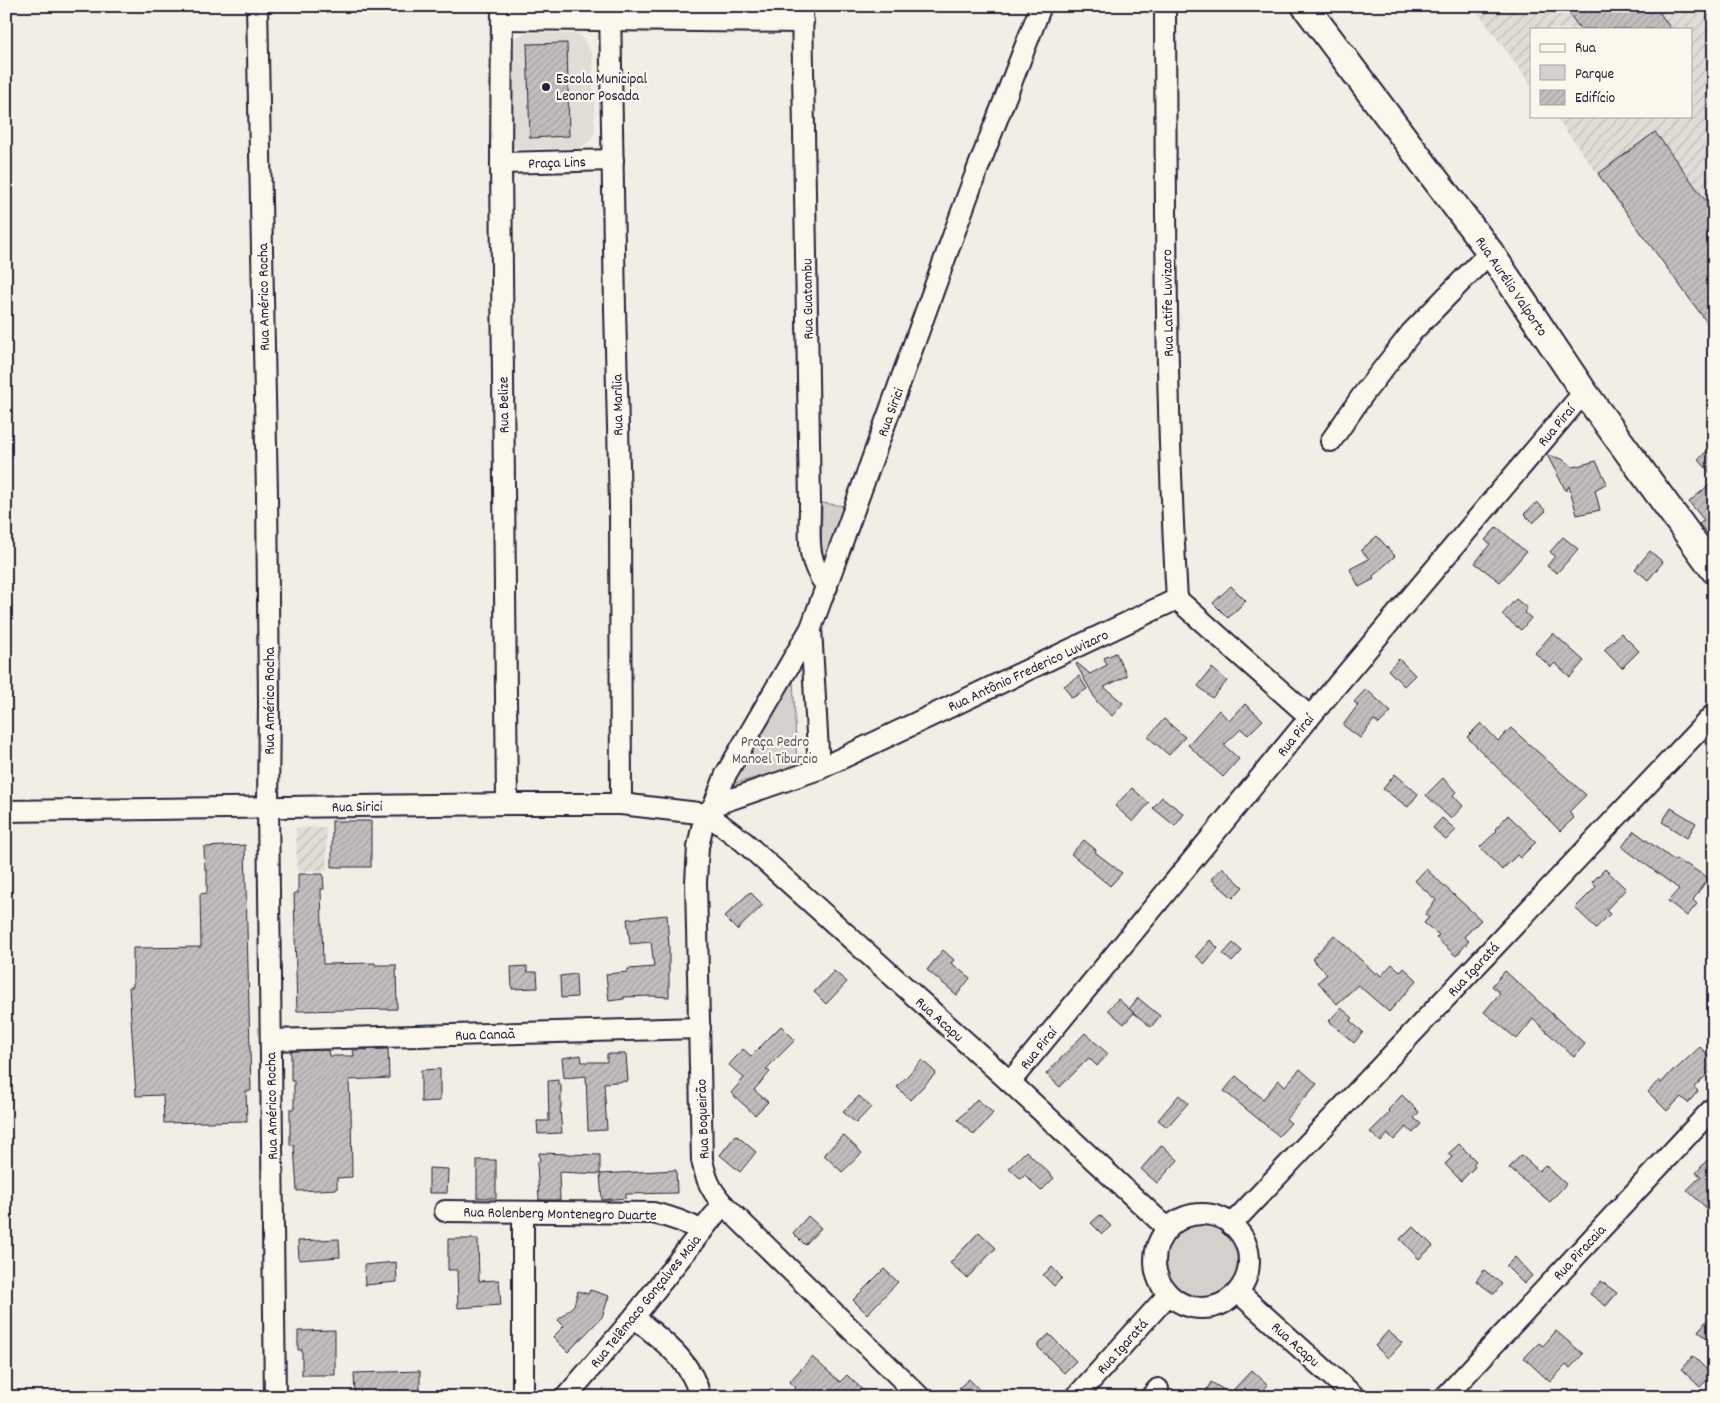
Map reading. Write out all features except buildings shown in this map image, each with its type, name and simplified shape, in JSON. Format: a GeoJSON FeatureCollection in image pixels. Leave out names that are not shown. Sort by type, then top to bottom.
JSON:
{"type":"FeatureCollection","features":[{"type":"Feature","properties":{"kind":"main road","name":"Rua Aurélio Valporto"},"geometry":{"type":"LineString","coordinates":[[1305,6],[1490,252],[1584,392],[1714,570]]}},
{"type":"Feature","properties":{"kind":"street","name":"Rua Américo Rocha"},"geometry":{"type":"LineString","coordinates":[[257,6],[267,494],[268,808],[275,1397]]}},
{"type":"Feature","properties":{"kind":"street","name":"Rua Sirici"},"geometry":{"type":"LineString","coordinates":[[6,811],[507,804],[621,804],[711,809],[726,774],[811,628],[970,190],[1041,6]]}},
{"type":"Feature","properties":{"kind":"street","name":"Rua Latife Luvizaro"},"geometry":{"type":"LineString","coordinates":[[1165,6],[1166,220],[1171,498],[1177,599]]}},
{"type":"Feature","properties":{"kind":"street"},"geometry":{"type":"LineString","coordinates":[[502,12],[802,14]]}},
{"type":"Feature","properties":{"kind":"street","name":"Rua Belize"},"geometry":{"type":"LineString","coordinates":[[502,12],[501,163],[507,804]]}},
{"type":"Feature","properties":{"kind":"street","name":"Rua Marília"},"geometry":{"type":"LineString","coordinates":[[610,13],[620,506],[621,804]]}},
{"type":"Feature","properties":{"kind":"street","name":"Rua Guatambu"},"geometry":{"type":"LineString","coordinates":[[802,14],[810,543],[813,565],[827,587]]}},
{"type":"Feature","properties":{"kind":"street","name":"Praça Lins"},"geometry":{"type":"LineString","coordinates":[[501,163],[613,160]]}},
{"type":"Feature","properties":{"kind":"street"},"geometry":{"type":"LineString","coordinates":[[1331,441],[1362,396],[1411,333],[1490,252]]}},
{"type":"Feature","properties":{"kind":"street","name":"Rua Piraí"},"geometry":{"type":"LineString","coordinates":[[1010,1082],[1310,717],[1584,392]]}},
{"type":"Feature","properties":{"kind":"street"},"geometry":{"type":"LineString","coordinates":[[1177,599],[1310,717]]}},
{"type":"Feature","properties":{"kind":"street","name":"Rua Antônio Frederico Luvizaro"},"geometry":{"type":"LineString","coordinates":[[711,809],[818,769],[1177,599]]}},
{"type":"Feature","properties":{"kind":"street"},"geometry":{"type":"LineString","coordinates":[[811,628],[818,769]]}},
{"type":"Feature","properties":{"kind":"street","name":"Rua Igaratá"},"geometry":{"type":"LineString","coordinates":[[1232,1224],[1714,714]]}},
{"type":"Feature","properties":{"kind":"street","name":"Rua Boqueirão"},"geometry":{"type":"LineString","coordinates":[[711,809],[702,828],[696,871],[702,1160],[706,1176],[712,1191],[723,1204],[920,1397]]}},
{"type":"Feature","properties":{"kind":"street","name":"Rua Acapu"},"geometry":{"type":"LineString","coordinates":[[711,809],[744,842],[1010,1082],[1168,1229]]}},
{"type":"Feature","properties":{"kind":"street","name":"Rua Canaã"},"geometry":{"type":"LineString","coordinates":[[271,1040],[700,1028]]}},
{"type":"Feature","properties":{"kind":"street","name":"Rua Piracaia"},"geometry":{"type":"LineString","coordinates":[[1445,1397],[1714,1107]]}},
{"type":"Feature","properties":{"kind":"street","name":"Rua Telêmaco Gonçalves Maia"},"geometry":{"type":"LineString","coordinates":[[566,1397],[634,1317],[723,1204]]}},
{"type":"Feature","properties":{"kind":"street","name":"Rua Rolenberg Montenegro Duarte"},"geometry":{"type":"LineString","coordinates":[[445,1211],[653,1213],[686,1222],[702,1231]]}},
{"type":"Feature","properties":{"kind":"street"},"geometry":{"type":"LineString","coordinates":[[522,1397],[523,1212]]}},
{"type":"Feature","properties":{"kind":"street"},"geometry":{"type":"LineString","coordinates":[[1206,1214],[1232,1224],[1242,1236],[1248,1249],[1249,1264],[1246,1279],[1238,1292],[1226,1302],[1212,1308],[1196,1308],[1181,1304],[1168,1295],[1160,1283],[1155,1270],[1155,1255],[1160,1240],[1168,1229],[1179,1220],[1192,1215],[1206,1214]]}},
{"type":"Feature","properties":{"kind":"street","name":"Rua Acapu"},"geometry":{"type":"LineString","coordinates":[[1238,1292],[1355,1397]]}},
{"type":"Feature","properties":{"kind":"street","name":"Rua Igaratá"},"geometry":{"type":"LineString","coordinates":[[1076,1397],[1168,1295]]}},
{"type":"Feature","properties":{"kind":"street"},"geometry":{"type":"LineString","coordinates":[[634,1317],[682,1359],[692,1373],[700,1397]]}},
{"type":"Feature","properties":{"kind":"shaded area"},"geometry":{"type":"Polygon","coordinates":[[[1473,6],[1703,6],[1714,21],[1714,332],[1556,118],[1692,118],[1692,28],[1530,28],[1530,84],[1473,6]]]}},
{"type":"Feature","properties":{"kind":"shaded area","name":"Escola Municipal Leonor Posada"},"geometry":{"type":"Polygon","coordinates":[[[528,33],[579,34],[592,54],[595,130],[591,140],[580,148],[503,149],[500,43],[528,33]]]}},
{"type":"Feature","properties":{"kind":"shaded area"},"geometry":{"type":"Polygon","coordinates":[[[326,827],[327,870],[297,871],[296,828],[326,827]]]}},
{"type":"Feature","properties":{"kind":"green space"},"geometry":{"type":"Polygon","coordinates":[[[822,503],[845,506],[821,566],[822,503]]]}},
{"type":"Feature","properties":{"kind":"green space","name":"Praça Pedro Manoel Tiburcio"},"geometry":{"type":"Polygon","coordinates":[[[793,677],[797,767],[728,785],[793,677]]]}},
{"type":"Feature","properties":{"kind":"green space"},"geometry":{"type":"Polygon","coordinates":[[[1202,1222],[1217,1225],[1230,1234],[1239,1247],[1242,1262],[1239,1277],[1230,1290],[1217,1299],[1202,1302],[1187,1299],[1174,1290],[1165,1277],[1162,1262],[1165,1247],[1174,1234],[1187,1225],[1202,1222]]]}},
{"type":"Feature","properties":{"kind":"place","name":"Escola Municipal Leonor Posada"},"geometry":{"type":"Point","coordinates":[546,87]}}]}
